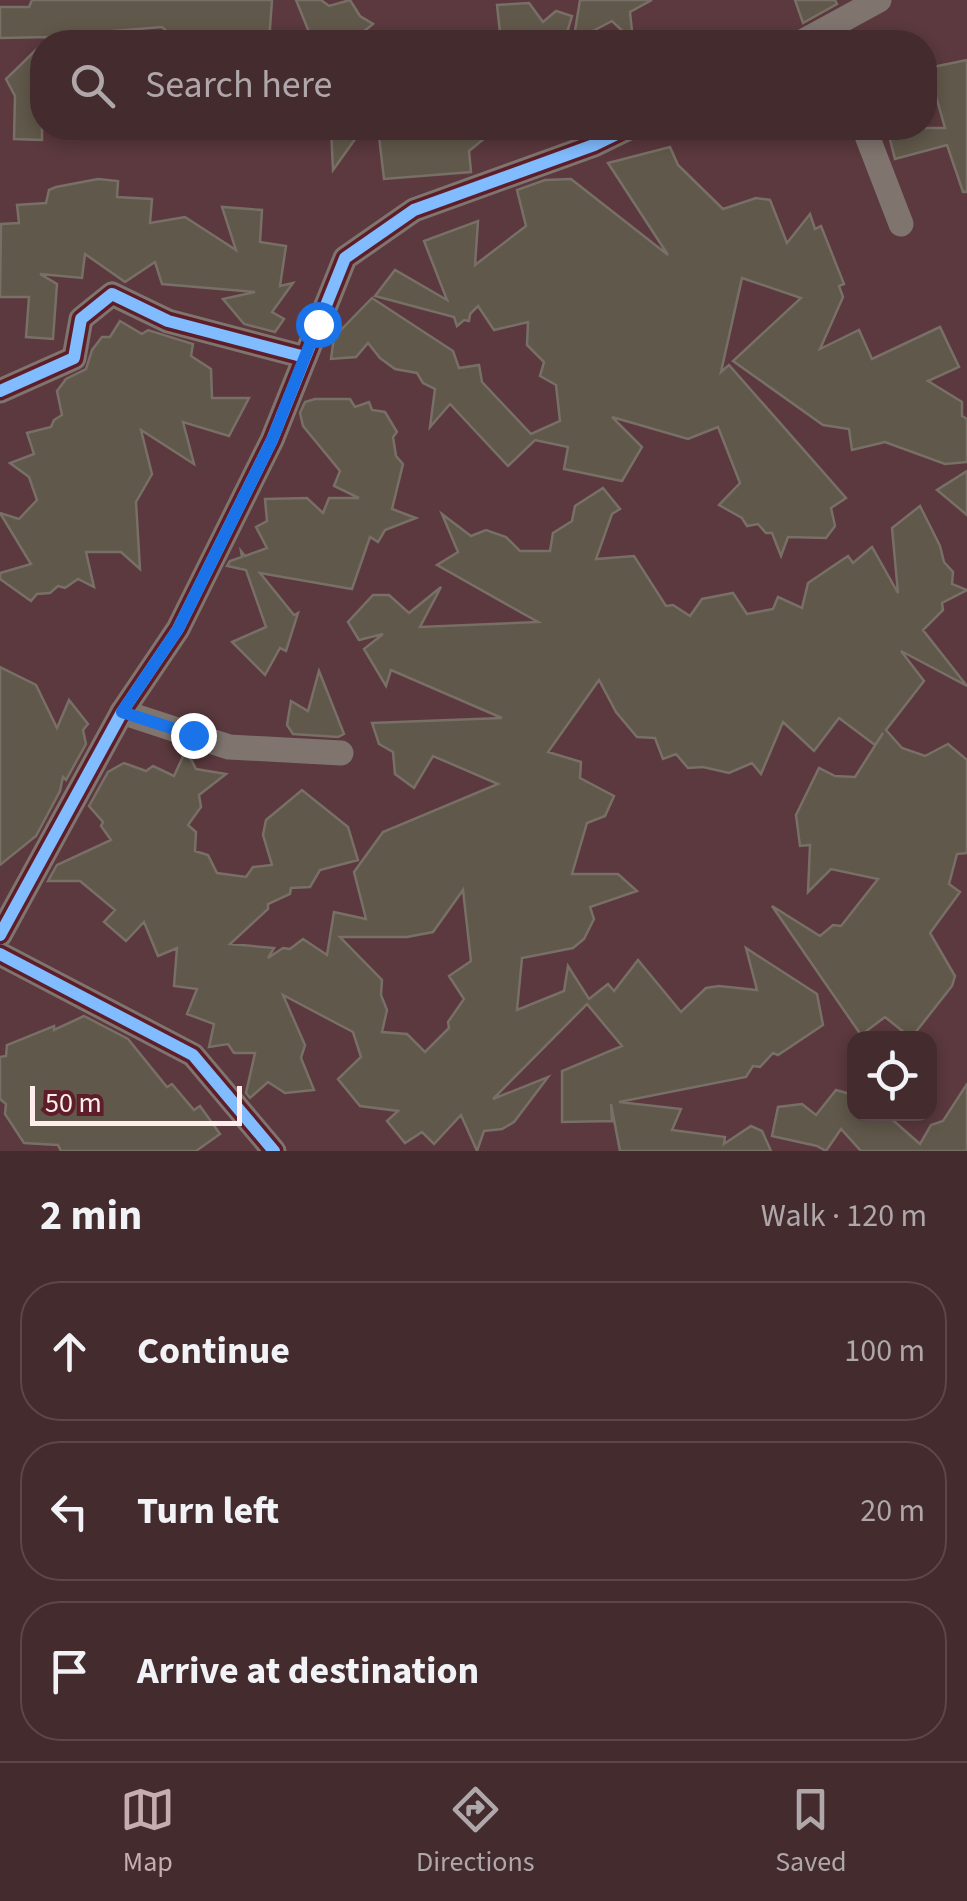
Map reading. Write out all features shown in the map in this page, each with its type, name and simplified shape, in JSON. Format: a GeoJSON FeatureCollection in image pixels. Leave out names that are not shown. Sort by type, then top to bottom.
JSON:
{"type":"FeatureCollection","features":[{"type":"Feature","properties":{"kind":"street"},"geometry":{"type":"LineString","coordinates":[[834,30],[879,0]]}},
{"type":"Feature","properties":{"kind":"street"},"geometry":{"type":"LineString","coordinates":[[0,935],[122,712],[178,629],[272,440],[345,258],[414,210],[604,140]]}},
{"type":"Feature","properties":{"kind":"street"},"geometry":{"type":"LineString","coordinates":[[869,140],[901,224]]}},
{"type":"Feature","properties":{"kind":"street"},"geometry":{"type":"LineString","coordinates":[[0,391],[74,358],[81,319],[112,294],[168,321],[305,358]]}},
{"type":"Feature","properties":{"kind":"street"},"geometry":{"type":"LineString","coordinates":[[122,712],[229,747],[342,753]]}},
{"type":"Feature","properties":{"kind":"street"},"geometry":{"type":"LineString","coordinates":[[0,954],[192,1055],[274,1151]]}},
{"type":"Feature","properties":{"kind":"building"},"geometry":{"type":"Polygon","coordinates":[[[32,0],[272,0],[270,30],[30,30],[30,37],[0,38],[0,7],[29,7],[32,0]]]}},
{"type":"Feature","properties":{"kind":"building"},"geometry":{"type":"Polygon","coordinates":[[[296,0],[321,0],[329,6],[350,0],[360,16],[373,24],[366,30],[308,30],[296,0]]]}},
{"type":"Feature","properties":{"kind":"building"},"geometry":{"type":"Polygon","coordinates":[[[580,0],[652,0],[630,12],[632,30],[621,30],[612,21],[595,30],[575,30],[580,0]]]}},
{"type":"Feature","properties":{"kind":"building"},"geometry":{"type":"Polygon","coordinates":[[[795,0],[835,0],[837,4],[803,23],[795,0]]]}},
{"type":"Feature","properties":{"kind":"building"},"geometry":{"type":"Polygon","coordinates":[[[529,3],[543,22],[556,11],[572,16],[568,30],[500,30],[497,5],[529,3]]]}},
{"type":"Feature","properties":{"kind":"building"},"geometry":{"type":"Polygon","coordinates":[[[30,56],[30,140],[14,139],[15,96],[6,79],[30,56]]]}},
{"type":"Feature","properties":{"kind":"building"},"geometry":{"type":"Polygon","coordinates":[[[967,60],[967,192],[963,192],[947,145],[895,159],[890,140],[937,140],[937,128],[945,128],[937,100],[937,66],[967,60]]]}},
{"type":"Feature","properties":{"kind":"building"},"geometry":{"type":"Polygon","coordinates":[[[332,140],[354,140],[333,170],[332,140]]]}},
{"type":"Feature","properties":{"kind":"building"},"geometry":{"type":"Polygon","coordinates":[[[379,140],[482,140],[469,151],[471,172],[384,179],[379,140]]]}},
{"type":"Feature","properties":{"kind":"building"},"geometry":{"type":"Polygon","coordinates":[[[670,147],[678,165],[723,209],[756,198],[770,200],[787,243],[810,214],[815,229],[821,226],[844,284],[839,286],[843,297],[820,349],[859,330],[872,359],[940,327],[959,367],[928,381],[962,402],[962,416],[967,419],[967,462],[945,464],[885,442],[852,450],[849,429],[823,425],[733,361],[801,298],[742,278],[721,372],[729,365],[846,498],[831,508],[835,526],[826,538],[788,537],[781,556],[772,533],[766,533],[758,524],[747,526],[742,518],[719,505],[740,483],[718,427],[688,439],[612,417],[642,447],[622,481],[564,469],[568,447],[535,440],[508,466],[450,404],[430,427],[435,389],[423,383],[417,373],[395,369],[368,343],[356,357],[331,359],[334,337],[372,298],[453,351],[459,368],[479,365],[482,382],[531,434],[560,421],[556,385],[540,376],[544,362],[527,345],[528,322],[494,330],[478,306],[469,321],[457,326],[454,317],[375,296],[395,270],[447,300],[424,241],[478,221],[475,265],[526,226],[517,190],[545,180],[571,179],[668,255],[608,163],[670,147]]]}},
{"type":"Feature","properties":{"kind":"building"},"geometry":{"type":"Polygon","coordinates":[[[98,179],[118,181],[117,197],[152,199],[150,223],[185,217],[236,250],[222,207],[262,210],[260,242],[286,246],[280,286],[293,283],[272,312],[284,319],[275,332],[244,324],[223,299],[255,292],[162,284],[155,262],[125,282],[85,254],[82,278],[40,274],[57,284],[53,339],[26,337],[29,297],[0,297],[1,224],[19,223],[17,205],[46,203],[49,190],[98,179]]]}},
{"type":"Feature","properties":{"kind":"building"},"geometry":{"type":"Polygon","coordinates":[[[120,321],[142,334],[148,330],[193,344],[191,356],[211,369],[212,398],[249,398],[229,436],[183,422],[194,464],[141,430],[152,474],[136,502],[140,569],[121,552],[86,552],[94,587],[78,579],[65,588],[58,586],[50,593],[37,594],[31,601],[0,579],[0,573],[31,564],[0,513],[19,519],[37,500],[29,477],[10,463],[34,454],[27,433],[51,427],[62,415],[57,391],[66,379],[86,369],[92,350],[102,337],[110,337],[120,321]]]}},
{"type":"Feature","properties":{"kind":"building"},"geometry":{"type":"Polygon","coordinates":[[[350,399],[355,407],[369,402],[372,410],[385,412],[397,432],[393,437],[396,456],[403,464],[392,509],[416,518],[385,530],[378,542],[370,537],[352,589],[260,573],[294,615],[298,613],[286,651],[280,648],[265,675],[232,642],[266,627],[246,570],[227,566],[242,557],[241,551],[245,556],[267,548],[256,527],[267,521],[265,499],[307,498],[323,513],[329,498],[359,498],[334,486],[340,471],[303,426],[300,413],[305,402],[350,399]]]}},
{"type":"Feature","properties":{"kind":"building"},"geometry":{"type":"Polygon","coordinates":[[[967,471],[967,515],[937,490],[967,471]]]}},
{"type":"Feature","properties":{"kind":"building"},"geometry":{"type":"Polygon","coordinates":[[[603,488],[620,509],[612,514],[596,559],[634,556],[666,606],[673,605],[690,616],[702,599],[733,593],[747,614],[773,609],[778,597],[802,608],[808,583],[848,556],[853,563],[872,547],[898,593],[892,528],[920,506],[944,562],[953,572],[952,584],[967,590],[942,603],[943,610],[923,630],[967,686],[901,651],[924,681],[886,730],[902,748],[925,756],[948,744],[967,760],[967,853],[957,854],[949,884],[960,892],[930,933],[955,976],[952,986],[917,1031],[902,1031],[885,1017],[866,1031],[858,1031],[772,906],[820,936],[833,925],[841,926],[878,879],[831,869],[808,892],[810,845],[800,846],[796,815],[819,768],[835,776],[855,777],[883,733],[875,745],[839,718],[814,751],[783,722],[761,774],[752,763],[729,773],[688,768],[676,754],[663,759],[655,738],[637,737],[616,712],[599,680],[548,752],[581,762],[580,778],[614,796],[605,816],[587,823],[572,874],[618,874],[637,891],[590,907],[594,919],[584,939],[573,948],[522,958],[517,1010],[564,991],[568,966],[589,999],[608,984],[614,991],[638,960],[681,1012],[706,988],[757,990],[746,948],[817,994],[823,1025],[778,1055],[773,1053],[760,1067],[753,1066],[746,1077],[619,1102],[681,1109],[672,1130],[725,1137],[724,1144],[751,1126],[762,1131],[771,1151],[620,1151],[611,1104],[612,1121],[562,1122],[562,1071],[622,1046],[587,1004],[493,1099],[548,1077],[514,1122],[502,1129],[484,1131],[477,1151],[461,1115],[434,1144],[422,1132],[405,1143],[387,1121],[398,1111],[360,1106],[338,1079],[361,1057],[353,1032],[283,995],[305,1045],[301,1058],[314,1090],[285,1093],[268,1082],[250,1098],[246,1093],[255,1053],[234,1053],[228,1044],[209,1047],[214,1024],[187,1014],[197,989],[174,986],[177,948],[158,956],[144,922],[126,941],[104,922],[115,910],[80,881],[48,881],[57,865],[111,840],[101,826],[103,822],[89,806],[108,772],[124,763],[146,771],[153,766],[174,776],[186,750],[196,769],[226,774],[199,795],[201,807],[188,825],[196,832],[195,851],[208,855],[217,873],[246,877],[253,867],[272,865],[263,835],[266,820],[302,790],[348,827],[358,860],[320,870],[310,887],[291,888],[290,894],[268,904],[268,909],[230,944],[274,948],[268,958],[303,939],[327,955],[334,912],[366,919],[354,872],[383,832],[498,784],[433,756],[414,788],[395,774],[393,752],[379,744],[372,723],[502,718],[391,670],[386,686],[364,649],[383,634],[359,640],[348,622],[373,595],[389,595],[409,613],[441,587],[420,627],[538,622],[437,565],[458,552],[442,514],[471,536],[486,530],[506,537],[520,551],[550,551],[553,533],[572,521],[575,506],[603,488]],[[463,890],[433,932],[407,937],[340,937],[382,980],[381,995],[387,1010],[382,1032],[407,1034],[425,1052],[449,1028],[448,1022],[464,999],[449,976],[471,961],[463,890]]]}},
{"type":"Feature","properties":{"kind":"building"},"geometry":{"type":"Polygon","coordinates":[[[0,667],[36,685],[57,728],[69,700],[88,724],[83,730],[86,744],[66,780],[63,777],[60,791],[36,836],[0,865],[0,667]]]}},
{"type":"Feature","properties":{"kind":"building"},"geometry":{"type":"Polygon","coordinates":[[[319,671],[344,734],[338,737],[293,734],[287,725],[291,701],[308,711],[319,671]]]}},
{"type":"Feature","properties":{"kind":"building"},"geometry":{"type":"Polygon","coordinates":[[[84,1016],[128,1039],[167,1087],[172,1084],[194,1110],[200,1106],[220,1134],[196,1151],[61,1151],[58,1145],[24,1143],[0,1099],[0,1057],[6,1056],[7,1045],[84,1016]]]}},
{"type":"Feature","properties":{"kind":"building"},"geometry":{"type":"Polygon","coordinates":[[[967,1084],[967,1151],[861,1151],[841,1129],[826,1151],[772,1136],[778,1107],[802,1104],[816,1115],[836,1090],[847,1093],[847,1121],[894,1121],[920,1144],[931,1125],[943,1121],[967,1084]]]}},
{"type":"Feature","properties":{"kind":"cycle path"},"geometry":{"type":"LineString","coordinates":[[0,935],[122,712],[178,629],[272,440],[345,258],[414,210],[604,140]]}},
{"type":"Feature","properties":{"kind":"cycle path"},"geometry":{"type":"LineString","coordinates":[[0,391],[74,358],[81,319],[112,294],[168,321],[305,357]]}},
{"type":"Feature","properties":{"kind":"cycle path"},"geometry":{"type":"LineString","coordinates":[[0,954],[193,1055],[274,1151]]}},
{"type":"Feature","properties":{"kind":"route"},"geometry":{"type":"LineString","coordinates":[[193,735],[122,712],[178,629],[272,440],[318,324]]}}]}
